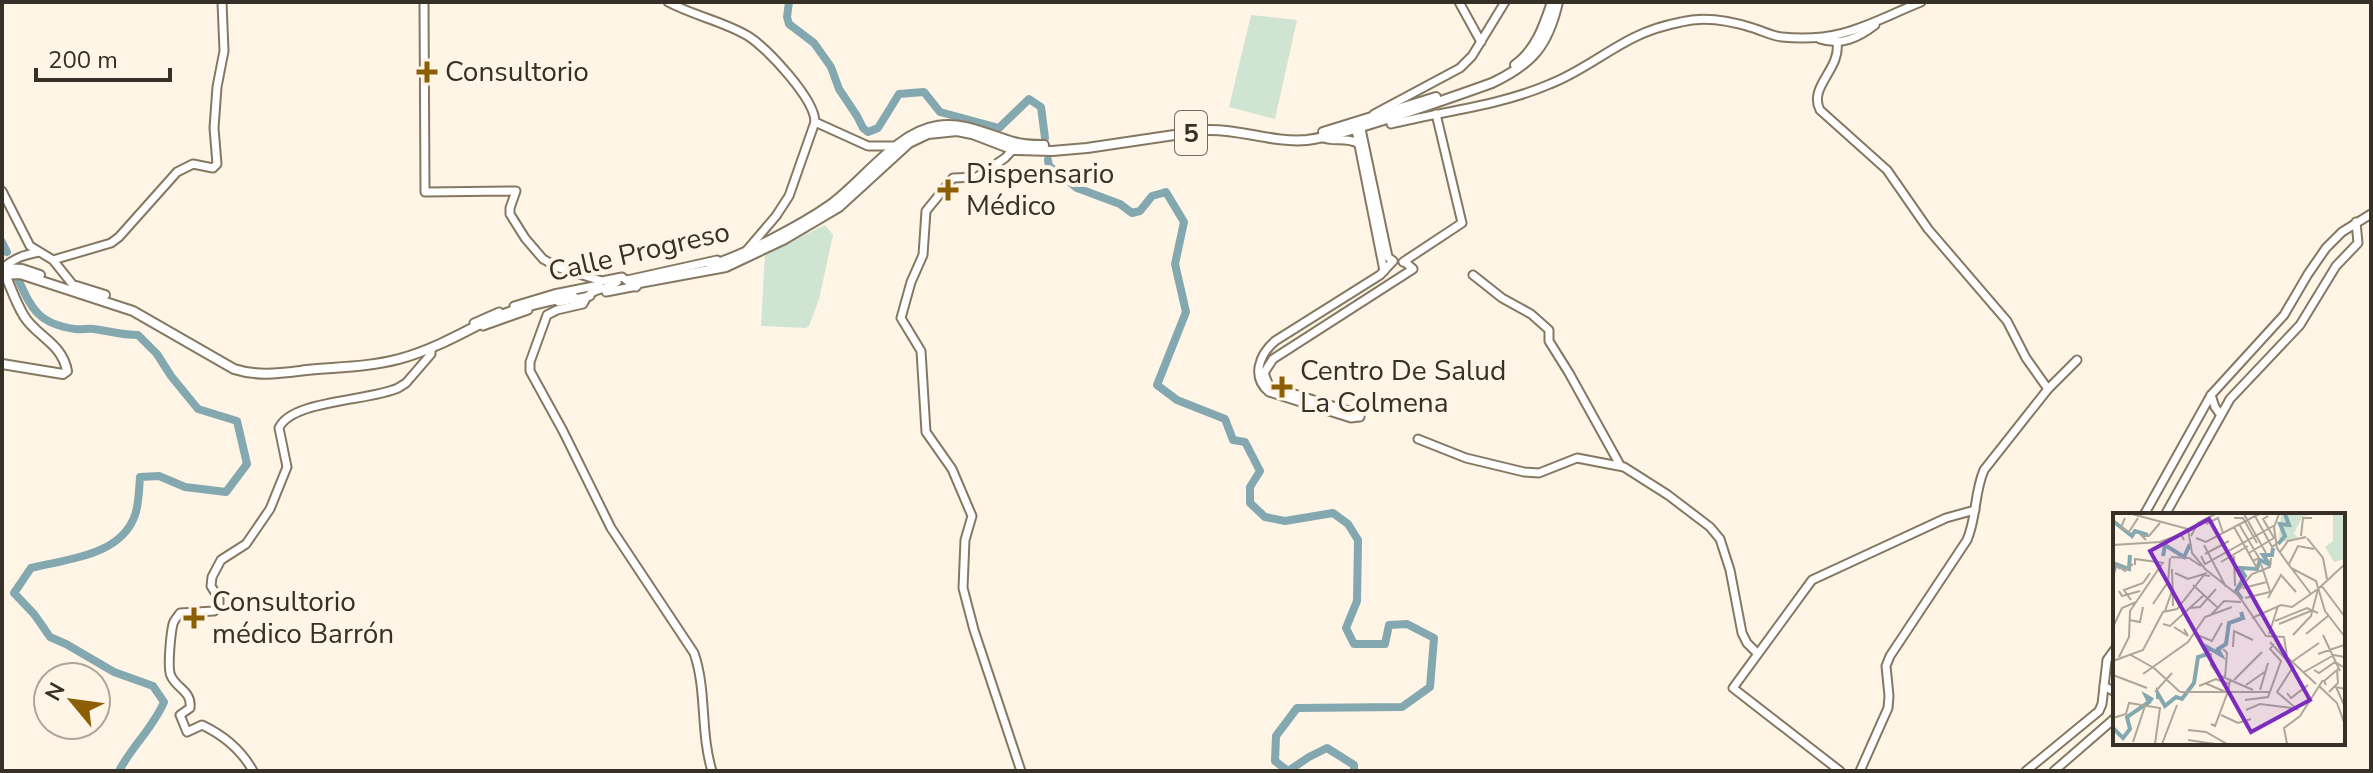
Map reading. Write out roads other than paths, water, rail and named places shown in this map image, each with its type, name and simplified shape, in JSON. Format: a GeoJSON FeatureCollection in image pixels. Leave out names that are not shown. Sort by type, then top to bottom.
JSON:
{"type":"FeatureCollection","features":[{"type":"Feature","properties":{"kind":"main road","name":"5"},"geometry":{"type":"LineString","coordinates":[[1016,146],[1076,144],[1215,124],[1284,136],[1303,135],[1409,112],[1492,83],[1529,62],[1547,38],[1555,2]]}},
{"type":"Feature","properties":{"kind":"main road","name":"5"},"geometry":{"type":"LineString","coordinates":[[1016,146],[1052,151],[1208,130],[1233,131],[1278,140],[1321,137],[1507,71],[1533,48],[1555,2]]}},
{"type":"Feature","properties":{"kind":"main road","name":"Calle Progreso"},"geometry":{"type":"LineString","coordinates":[[724,263],[830,205],[897,146],[918,132],[945,125],[972,128],[1016,146]]}},
{"type":"Feature","properties":{"kind":"main road","name":"Calle Progreso"},"geometry":{"type":"LineString","coordinates":[[724,263],[783,240],[824,218],[921,137],[943,131],[964,132],[1016,146]]}},
{"type":"Feature","properties":{"kind":"main road"},"geometry":{"type":"LineString","coordinates":[[638,283],[724,263]]}},
{"type":"Feature","properties":{"kind":"main road"},"geometry":{"type":"LineString","coordinates":[[3,271],[73,288],[133,311],[246,373],[269,374],[398,359],[431,348],[475,325]]}},
{"type":"Feature","properties":{"kind":"main road"},"geometry":{"type":"LineString","coordinates":[[2,364],[63,374],[67,371],[63,357],[47,337],[25,319],[3,271]]}},
{"type":"Feature","properties":{"kind":"main road"},"geometry":{"type":"LineString","coordinates":[[338,365],[398,355],[523,306],[574,293]]}},
{"type":"Feature","properties":{"kind":"street"},"geometry":{"type":"LineString","coordinates":[[53,260],[111,243],[177,172],[193,164],[213,168],[217,164],[214,128],[224,51],[222,2]]}},
{"type":"Feature","properties":{"kind":"street"},"geometry":{"type":"LineString","coordinates":[[424,2],[425,192],[516,191],[510,208],[512,219],[546,262],[602,281],[622,277],[625,284],[638,283]]}},
{"type":"Feature","properties":{"kind":"street"},"geometry":{"type":"LineString","coordinates":[[668,2],[750,37],[795,82],[810,104],[815,119],[795,182],[782,208],[747,250]]}},
{"type":"Feature","properties":{"kind":"street"},"geometry":{"type":"LineString","coordinates":[[1459,2],[1481,42]]}},
{"type":"Feature","properties":{"kind":"street"},"geometry":{"type":"LineString","coordinates":[[1360,124],[1460,68],[1481,42],[1505,2]]}},
{"type":"Feature","properties":{"kind":"street"},"geometry":{"type":"LineString","coordinates":[[1818,39],[1855,31],[1921,2]]}},
{"type":"Feature","properties":{"kind":"street"},"geometry":{"type":"LineString","coordinates":[[1409,112],[1391,124],[1477,108],[1548,85],[1582,70],[1633,38],[1685,21],[1714,20],[1779,36],[1837,43],[1857,37],[1874,27],[1881,18]]}},
{"type":"Feature","properties":{"kind":"street"},"geometry":{"type":"LineString","coordinates":[[1837,43],[1836,58],[1817,93],[1820,110],[1887,170],[1936,239],[2012,328],[2026,358],[2048,389]]}},
{"type":"Feature","properties":{"kind":"street"},"geometry":{"type":"LineString","coordinates":[[1405,262],[1462,223],[1436,114]]}},
{"type":"Feature","properties":{"kind":"street"},"geometry":{"type":"LineString","coordinates":[[815,119],[868,146],[897,146]]}},
{"type":"Feature","properties":{"kind":"street"},"geometry":{"type":"LineString","coordinates":[[1360,124],[1359,144],[1384,271]]}},
{"type":"Feature","properties":{"kind":"street"},"geometry":{"type":"LineString","coordinates":[[1360,124],[1388,257],[1393,261],[1405,262],[1413,269],[1273,359],[1265,368],[1269,386],[1360,417],[1351,418],[1309,405],[1269,392],[1262,386],[1259,366],[1268,347],[1384,271],[1393,261]]}},
{"type":"Feature","properties":{"kind":"street"},"geometry":{"type":"LineString","coordinates":[[1321,137],[1329,141],[1348,139],[1359,144]]}},
{"type":"Feature","properties":{"kind":"street"},"geometry":{"type":"LineString","coordinates":[[1016,146],[977,177],[953,178],[926,211],[923,255],[911,282],[901,318],[921,351],[926,432],[952,469],[972,516],[964,547],[964,596],[1021,771]]}},
{"type":"Feature","properties":{"kind":"street"},"geometry":{"type":"LineString","coordinates":[[2,191],[30,246],[53,260],[73,288]]}},
{"type":"Feature","properties":{"kind":"street"},"geometry":{"type":"LineString","coordinates":[[2145,513],[2211,395],[2284,315],[2326,248],[2356,222],[2371,214]]}},
{"type":"Feature","properties":{"kind":"street"},"geometry":{"type":"LineString","coordinates":[[2166,513],[2230,399],[2300,325],[2336,266],[2358,243],[2356,222]]}},
{"type":"Feature","properties":{"kind":"street"},"geometry":{"type":"LineString","coordinates":[[3,271],[23,255],[39,252]]}},
{"type":"Feature","properties":{"kind":"street","name":"Calle Progreso"},"geometry":{"type":"LineString","coordinates":[[574,293],[724,263]]}},
{"type":"Feature","properties":{"kind":"street"},"geometry":{"type":"LineString","coordinates":[[1473,275],[1502,298],[1531,314],[1549,330],[1549,341],[1620,465]]}},
{"type":"Feature","properties":{"kind":"street"},"geometry":{"type":"LineString","coordinates":[[617,282],[592,291],[583,304],[547,315],[530,362],[530,371],[611,528],[694,653],[699,669],[707,755],[712,771]]}},
{"type":"Feature","properties":{"kind":"street","name":"5"},"geometry":{"type":"LineString","coordinates":[[475,325],[625,284]]}},
{"type":"Feature","properties":{"kind":"street"},"geometry":{"type":"LineString","coordinates":[[574,293],[586,297]]}},
{"type":"Feature","properties":{"kind":"street"},"geometry":{"type":"LineString","coordinates":[[253,771],[244,755],[216,732],[202,725],[187,732],[180,715],[190,708],[191,702],[169,672],[172,626],[180,613],[214,611],[219,606],[211,583],[221,560],[246,544],[270,509],[287,467],[279,428],[284,419],[309,408],[393,391],[402,386],[431,354],[431,348]]}},
{"type":"Feature","properties":{"kind":"street"},"geometry":{"type":"LineString","coordinates":[[1860,771],[1888,708],[1886,666],[1890,656],[1971,532],[1978,486],[1984,470],[2048,389],[2077,360]]}},
{"type":"Feature","properties":{"kind":"street"},"geometry":{"type":"LineString","coordinates":[[2211,395],[2220,414]]}},
{"type":"Feature","properties":{"kind":"street"},"geometry":{"type":"LineString","coordinates":[[2196,421],[2207,421],[2212,429]]}},
{"type":"Feature","properties":{"kind":"street"},"geometry":{"type":"LineString","coordinates":[[1418,439],[1466,458],[1524,472],[1539,473],[1577,458],[1620,465],[1668,495],[1710,527],[1720,539],[1744,638],[1757,653]]}},
{"type":"Feature","properties":{"kind":"street"},"geometry":{"type":"LineString","coordinates":[[1840,771],[1733,688],[1812,580],[1938,521],[1975,510]]}},
{"type":"Feature","properties":{"kind":"street"},"geometry":{"type":"LineString","coordinates":[[2026,771],[2101,708],[2107,658],[2113,651]]}},
{"type":"Feature","properties":{"kind":"street"},"geometry":{"type":"LineString","coordinates":[[2104,686],[2113,691]]}},
{"type":"Feature","properties":{"kind":"street"},"geometry":{"type":"LineString","coordinates":[[2054,771],[2113,720]]}},
{"type":"Feature","properties":{"kind":"waterway"},"geometry":{"type":"LineString","coordinates":[[789,2],[789,24],[814,43],[831,67],[839,89],[868,132],[878,128],[899,94],[924,92],[940,112],[999,128],[1029,99],[1041,107],[1045,138]]}},
{"type":"Feature","properties":{"kind":"waterway"},"geometry":{"type":"LineString","coordinates":[[1048,160],[1049,166],[1077,188],[1120,204],[1132,213],[1140,211],[1152,196],[1166,192],[1184,222],[1175,264],[1186,312],[1157,385],[1177,400],[1225,419],[1233,440],[1245,442],[1260,471],[1250,487],[1250,503],[1265,517],[1285,521],[1333,513],[1348,524],[1358,540],[1357,601],[1346,628],[1354,644],[1385,644],[1389,625],[1407,624],[1434,638],[1430,687],[1402,707],[1297,708],[1276,736],[1275,761],[1288,771],[1327,748],[1354,765],[1354,771]]}},
{"type":"Feature","properties":{"kind":"waterway"},"geometry":{"type":"LineString","coordinates":[[2,242],[7,252]]}},
{"type":"Feature","properties":{"kind":"waterway"},"geometry":{"type":"LineString","coordinates":[[18,279],[38,314],[53,323],[75,329],[138,335],[157,354],[198,409],[237,421],[247,464],[226,492],[185,487],[159,476],[140,477],[135,515],[118,539],[91,554],[31,568],[14,593],[50,637],[114,672],[153,686],[164,702],[119,771]]}},
{"type":"Feature","properties":{"kind":"tunnel"},"geometry":{"type":"LineString","coordinates":[[571,294],[598,289]]}},
{"type":"Feature","properties":{"kind":"place","name":"Consultorio"},"geometry":{"type":"Point","coordinates":[427,72]}},
{"type":"Feature","properties":{"kind":"place","name":"Dispensario Médico"},"geometry":{"type":"Point","coordinates":[948,190]}},
{"type":"Feature","properties":{"kind":"place","name":"Centro De Salud La Colmena"},"geometry":{"type":"Point","coordinates":[1282,387]}},
{"type":"Feature","properties":{"kind":"place","name":"Consultorio médico Barrón"},"geometry":{"type":"Point","coordinates":[194,618]}}]}
